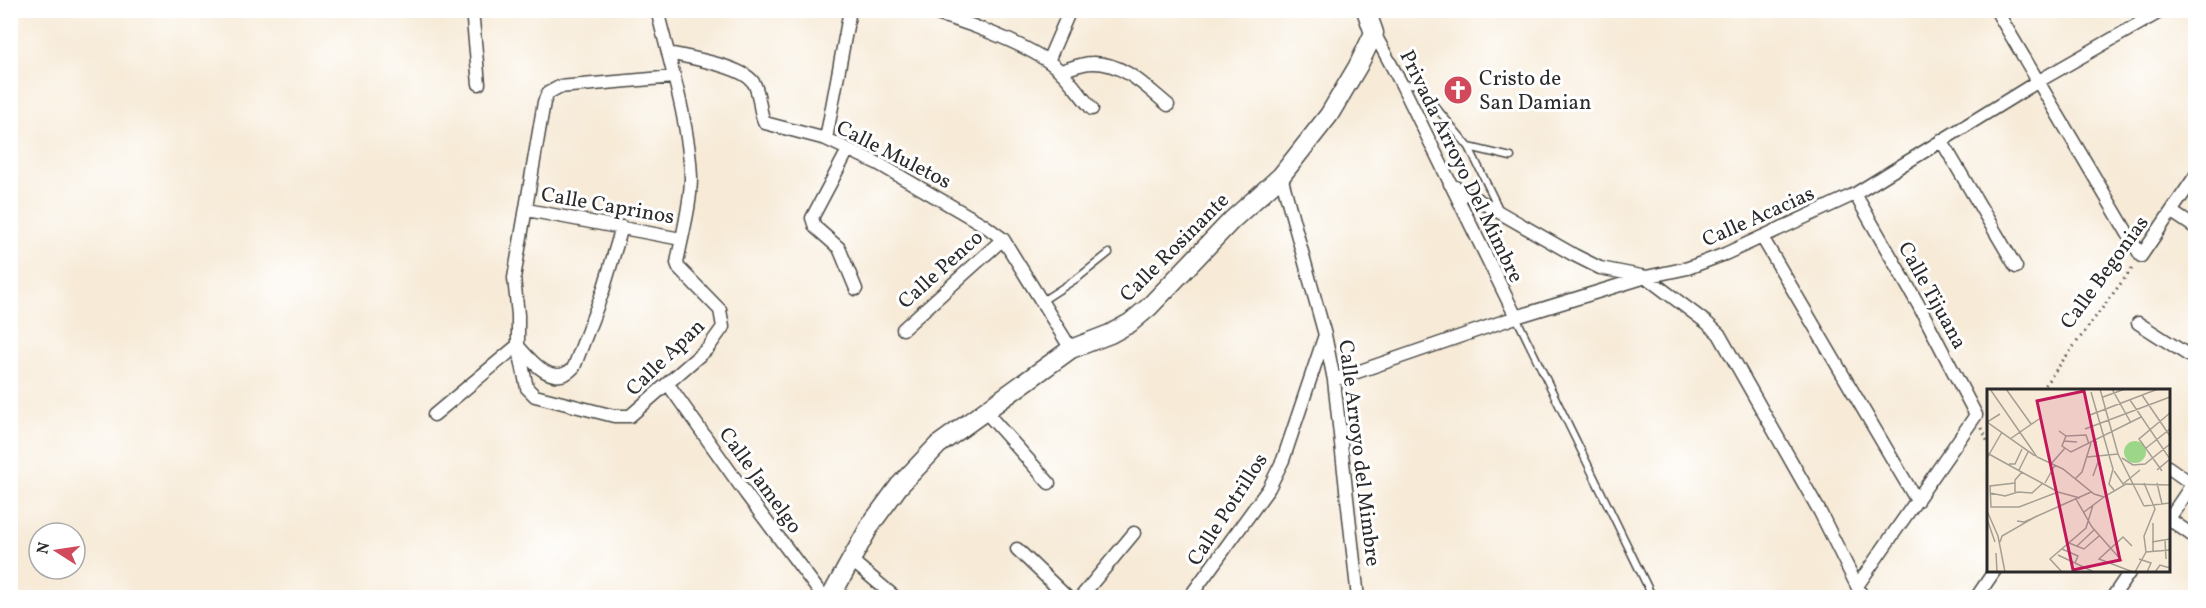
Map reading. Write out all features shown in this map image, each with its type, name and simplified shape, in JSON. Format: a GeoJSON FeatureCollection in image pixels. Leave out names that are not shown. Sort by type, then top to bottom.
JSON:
{"type":"FeatureCollection","features":[{"type":"Feature","properties":{"kind":"street"},"geometry":{"type":"LineString","coordinates":[[472,10],[479,84]]}},
{"type":"Feature","properties":{"kind":"street","name":"Calle Apan"},"geometry":{"type":"LineString","coordinates":[[518,345],[527,388],[532,394],[614,416],[630,416],[708,348],[723,327],[720,310],[679,268],[677,263],[691,179],[687,142],[674,77],[657,10]]}},
{"type":"Feature","properties":{"kind":"street"},"geometry":{"type":"LineString","coordinates":[[826,139],[850,10]]}},
{"type":"Feature","properties":{"kind":"street"},"geometry":{"type":"LineString","coordinates":[[920,10],[991,33],[1048,61],[1060,71],[1092,109]]}},
{"type":"Feature","properties":{"kind":"street"},"geometry":{"type":"LineString","coordinates":[[1048,61],[1070,10]]}},
{"type":"Feature","properties":{"kind":"street"},"geometry":{"type":"LineString","coordinates":[[1366,10],[1374,33]]}},
{"type":"Feature","properties":{"kind":"street"},"geometry":{"type":"LineString","coordinates":[[1996,10],[2141,256]]}},
{"type":"Feature","properties":{"kind":"street","name":"Calle Acacias"},"geometry":{"type":"LineString","coordinates":[[1334,380],[1516,317],[1646,277],[1688,268],[1762,237],[1855,194],[2037,82],[2163,10]]}},
{"type":"Feature","properties":{"kind":"street","name":"Privada Arroyo Del Mimbre"},"geometry":{"type":"LineString","coordinates":[[1374,33],[1516,317]]}},
{"type":"Feature","properties":{"kind":"street","name":"Calle Rosinante"},"geometry":{"type":"LineString","coordinates":[[830,597],[872,524],[898,486],[916,465],[984,410],[1071,349],[1110,334],[1130,323],[1232,220],[1281,176],[1329,116],[1374,33]]}},
{"type":"Feature","properties":{"kind":"street","name":"Calle Muletos"},"geometry":{"type":"LineString","coordinates":[[668,53],[718,64],[747,76],[755,86],[761,116],[765,123],[826,139],[879,164],[984,225],[1003,239],[1071,349]]}},
{"type":"Feature","properties":{"kind":"street"},"geometry":{"type":"LineString","coordinates":[[1060,71],[1090,63],[1108,64],[1126,71],[1168,105]]}},
{"type":"Feature","properties":{"kind":"street","name":"Calle Caprinos"},"geometry":{"type":"LineString","coordinates":[[518,345],[514,278],[543,106],[548,93],[559,87],[674,77]]}},
{"type":"Feature","properties":{"kind":"street"},"geometry":{"type":"LineString","coordinates":[[1941,140],[2016,267]]}},
{"type":"Feature","properties":{"kind":"street"},"geometry":{"type":"LineString","coordinates":[[848,150],[813,215],[813,225],[839,248],[856,289]]}},
{"type":"Feature","properties":{"kind":"street","name":"Calle Begonias"},"geometry":{"type":"LineString","coordinates":[[2141,256],[2196,175]]}},
{"type":"Feature","properties":{"kind":"street","name":"Calle Arroyo del Mimbre"},"geometry":{"type":"LineString","coordinates":[[1281,176],[1325,335],[1334,380],[1358,597]]}},
{"type":"Feature","properties":{"kind":"street"},"geometry":{"type":"LineString","coordinates":[[1450,184],[1600,268],[1646,277],[1719,334],[1820,512],[1860,592]]}},
{"type":"Feature","properties":{"kind":"street","name":"Calle Tijuana"},"geometry":{"type":"LineString","coordinates":[[1855,194],[1918,304],[1976,415],[1917,501]]}},
{"type":"Feature","properties":{"kind":"street","name":"Calle Caprinos"},"geometry":{"type":"LineString","coordinates":[[527,210],[681,239]]}},
{"type":"Feature","properties":{"kind":"street"},"geometry":{"type":"LineString","coordinates":[[2172,212],[2196,228]]}},
{"type":"Feature","properties":{"kind":"street"},"geometry":{"type":"LineString","coordinates":[[434,415],[518,345],[540,370],[558,375],[568,374],[574,367],[603,291],[622,227]]}},
{"type":"Feature","properties":{"kind":"street"},"geometry":{"type":"LineString","coordinates":[[1762,237],[1917,501],[1860,592]]}},
{"type":"Feature","properties":{"kind":"street","name":"Calle Penco"},"geometry":{"type":"LineString","coordinates":[[903,329],[1003,239]]}},
{"type":"Feature","properties":{"kind":"street"},"geometry":{"type":"LineString","coordinates":[[2138,323],[2196,360]]}},
{"type":"Feature","properties":{"kind":"street","name":"Calle Potrillos"},"geometry":{"type":"LineString","coordinates":[[1193,596],[1269,488],[1283,460],[1325,335]]}},
{"type":"Feature","properties":{"kind":"street","name":"Calle Jamelgo"},"geometry":{"type":"LineString","coordinates":[[668,384],[746,494],[824,597]]}},
{"type":"Feature","properties":{"kind":"street"},"geometry":{"type":"LineString","coordinates":[[984,410],[1049,483]]}},
{"type":"Feature","properties":{"kind":"street"},"geometry":{"type":"LineString","coordinates":[[2170,468],[2194,481],[2170,518]]}},
{"type":"Feature","properties":{"kind":"street"},"geometry":{"type":"LineString","coordinates":[[2170,521],[2196,538]]}},
{"type":"Feature","properties":{"kind":"street"},"geometry":{"type":"LineString","coordinates":[[1080,597],[1134,533]]}},
{"type":"Feature","properties":{"kind":"street"},"geometry":{"type":"LineString","coordinates":[[1017,549],[1068,597]]}},
{"type":"Feature","properties":{"kind":"street"},"geometry":{"type":"LineString","coordinates":[[850,560],[896,597]]}},
{"type":"Feature","properties":{"kind":"street"},"geometry":{"type":"LineString","coordinates":[[1976,597],[1994,572]]}},
{"type":"Feature","properties":{"kind":"street"},"geometry":{"type":"LineString","coordinates":[[2112,597],[2130,572]]}},
{"type":"Feature","properties":{"kind":"lane"},"geometry":{"type":"LineString","coordinates":[[2069,10],[2075,13],[2082,10]]}},
{"type":"Feature","properties":{"kind":"lane"},"geometry":{"type":"LineString","coordinates":[[1402,86],[1413,84],[1418,86],[1469,147],[1501,213]]}},
{"type":"Feature","properties":{"kind":"lane"},"geometry":{"type":"LineString","coordinates":[[1469,147],[1511,157]]}},
{"type":"Feature","properties":{"kind":"lane"},"geometry":{"type":"LineString","coordinates":[[1042,301],[1079,278],[1109,253]]}},
{"type":"Feature","properties":{"kind":"lane"},"geometry":{"type":"LineString","coordinates":[[1516,317],[1653,597]]}},
{"type":"Feature","properties":{"kind":"path","name":"Calle Begonias"},"geometry":{"type":"LineString","coordinates":[[2042,389],[2141,256]]}},
{"type":"Feature","properties":{"kind":"place","name":"Cristo de San Damian"},"geometry":{"type":"Point","coordinates":[1458,90]}}]}
